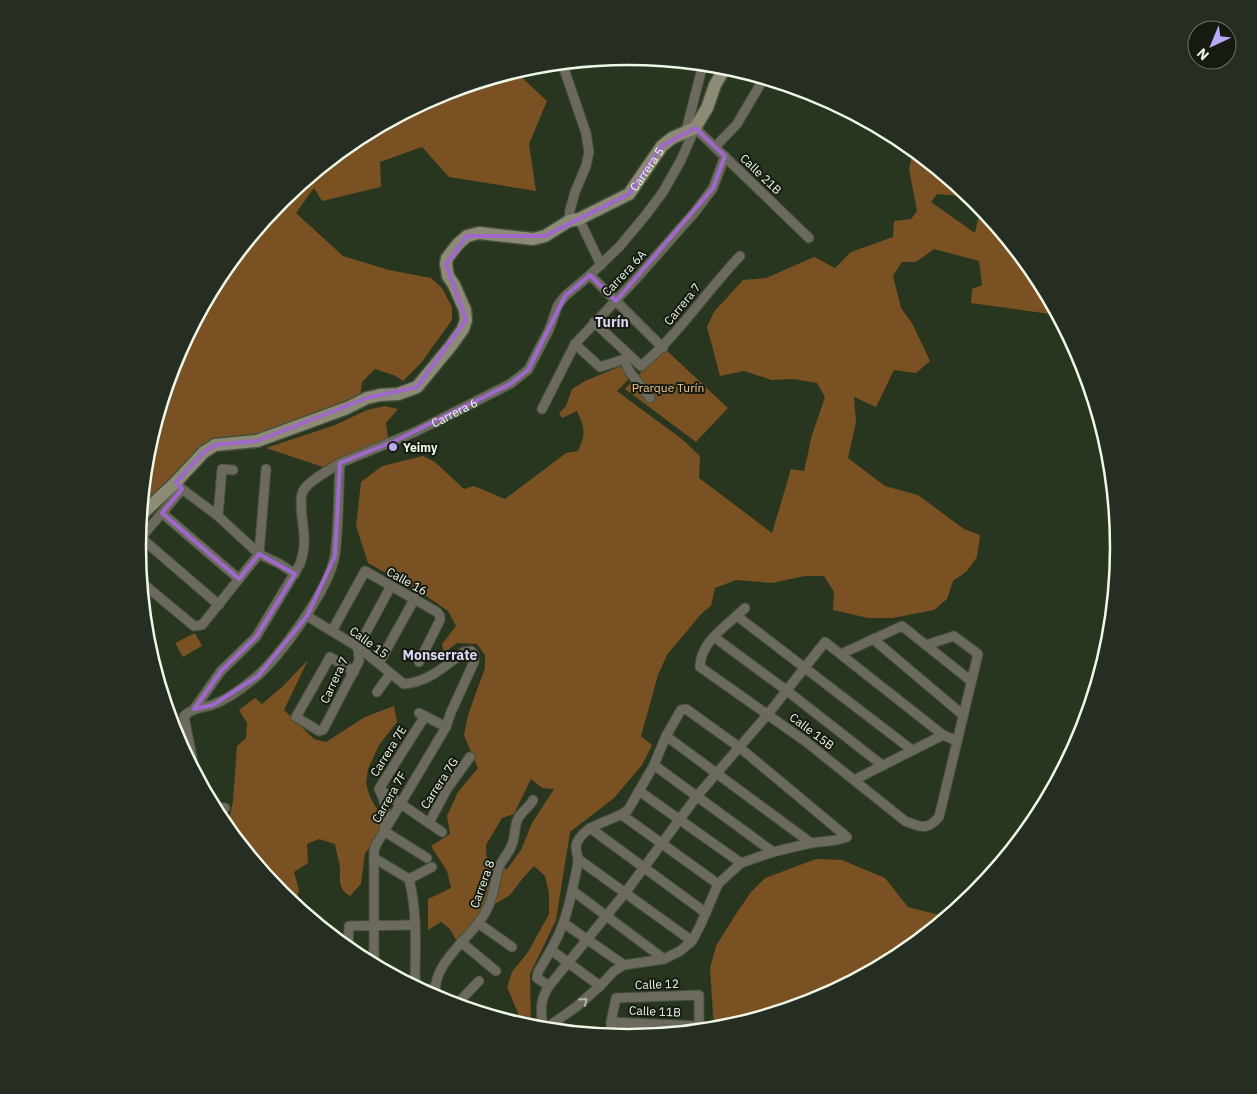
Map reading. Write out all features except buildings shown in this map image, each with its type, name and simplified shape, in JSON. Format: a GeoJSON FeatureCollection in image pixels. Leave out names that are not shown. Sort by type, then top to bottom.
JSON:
{"type":"FeatureCollection","features":[{"type":"Feature","properties":{"kind":"street"},"geometry":{"type":"LineString","coordinates":[[564,69],[586,133],[589,152],[586,166],[570,210],[601,265]]}},
{"type":"Feature","properties":{"kind":"street"},"geometry":{"type":"LineString","coordinates":[[690,130],[702,71]]}},
{"type":"Feature","properties":{"kind":"street","name":"Carrera 6"},"geometry":{"type":"LineString","coordinates":[[295,574],[304,552],[301,500],[303,491],[312,481],[340,463],[397,440],[510,384],[528,370],[538,354],[558,305],[564,296],[601,265],[635,229],[663,192],[681,160],[690,130],[707,108],[715,85],[722,74]]}},
{"type":"Feature","properties":{"kind":"street"},"geometry":{"type":"LineString","coordinates":[[715,147],[737,124],[761,84]]}},
{"type":"Feature","properties":{"kind":"street","name":"Carrera 5"},"geometry":{"type":"LineString","coordinates":[[179,485],[204,452],[215,445],[257,441],[347,408],[367,398],[398,394],[416,387],[450,347],[463,329],[466,320],[465,310],[448,276],[446,264],[447,258],[458,244],[467,236],[479,233],[533,239],[545,236],[629,194],[662,146],[672,138],[690,130]]}},
{"type":"Feature","properties":{"kind":"street","name":"Calle 21B"},"geometry":{"type":"LineString","coordinates":[[690,130],[725,156],[809,238]]}},
{"type":"Feature","properties":{"kind":"street","name":"Carrera 6A"},"geometry":{"type":"LineString","coordinates":[[542,409],[575,344],[678,232],[713,188],[725,156]]}},
{"type":"Feature","properties":{"kind":"street","name":"Carrera 7"},"geometry":{"type":"LineString","coordinates":[[627,358],[641,366],[663,348],[701,300],[740,256]]}},
{"type":"Feature","properties":{"kind":"street"},"geometry":{"type":"LineString","coordinates":[[590,275],[663,348]]}},
{"type":"Feature","properties":{"kind":"street"},"geometry":{"type":"LineString","coordinates":[[594,322],[627,358],[629,371],[650,398]]}},
{"type":"Feature","properties":{"kind":"street"},"geometry":{"type":"LineString","coordinates":[[575,344],[600,367],[627,358]]}},
{"type":"Feature","properties":{"kind":"street"},"geometry":{"type":"LineString","coordinates":[[190,747],[184,716],[194,709],[213,705],[236,692],[258,676],[307,616],[331,571],[335,556],[340,463]]}},
{"type":"Feature","properties":{"kind":"street"},"geometry":{"type":"LineString","coordinates":[[218,516],[222,469],[233,470]]}},
{"type":"Feature","properties":{"kind":"street"},"geometry":{"type":"LineString","coordinates":[[149,589],[194,626],[202,625],[259,554],[266,469]]}},
{"type":"Feature","properties":{"kind":"street"},"geometry":{"type":"LineString","coordinates":[[147,530],[162,513],[179,485]]}},
{"type":"Feature","properties":{"kind":"street"},"geometry":{"type":"LineString","coordinates":[[149,509],[179,485]]}},
{"type":"Feature","properties":{"kind":"street"},"geometry":{"type":"LineString","coordinates":[[179,485],[218,516],[259,554],[295,574],[256,637],[221,671],[194,709]]}},
{"type":"Feature","properties":{"kind":"street"},"geometry":{"type":"LineString","coordinates":[[162,513],[239,579]]}},
{"type":"Feature","properties":{"kind":"street"},"geometry":{"type":"LineString","coordinates":[[146,545],[219,605]]}},
{"type":"Feature","properties":{"kind":"street","name":"Calle 16"},"geometry":{"type":"LineString","coordinates":[[332,631],[365,571],[415,598],[440,616],[440,620],[419,662]]}},
{"type":"Feature","properties":{"kind":"street","name":"Carrera 7"},"geometry":{"type":"LineString","coordinates":[[354,672],[330,657],[296,717],[318,731],[323,730],[354,672],[359,661],[358,647],[391,586]]}},
{"type":"Feature","properties":{"kind":"street"},"geometry":{"type":"LineString","coordinates":[[379,664],[415,598]]}},
{"type":"Feature","properties":{"kind":"street"},"geometry":{"type":"LineString","coordinates":[[746,608],[714,637],[786,690],[882,766]]}},
{"type":"Feature","properties":{"kind":"street","name":"Calle 15"},"geometry":{"type":"LineString","coordinates":[[307,616],[358,647],[404,684],[417,683]]}},
{"type":"Feature","properties":{"kind":"street"},"geometry":{"type":"LineString","coordinates":[[737,616],[912,750]]}},
{"type":"Feature","properties":{"kind":"street"},"geometry":{"type":"LineString","coordinates":[[841,654],[902,626],[972,681]]}},
{"type":"Feature","properties":{"kind":"street"},"geometry":{"type":"LineString","coordinates":[[543,1021],[540,1008],[544,994],[549,986],[625,893],[698,796],[768,714],[825,642],[943,735],[957,741],[978,654],[954,636],[926,645]]}},
{"type":"Feature","properties":{"kind":"street","name":"Calle 15B"},"geometry":{"type":"LineString","coordinates":[[714,637],[702,654],[700,667],[768,714],[905,821],[926,827],[932,825],[939,817],[957,741]]}},
{"type":"Feature","properties":{"kind":"street"},"geometry":{"type":"LineString","coordinates":[[873,639],[964,715]]}},
{"type":"Feature","properties":{"kind":"street","name":"Carrera 7F"},"geometry":{"type":"LineString","coordinates":[[374,956],[374,858],[376,845],[446,727],[474,662],[474,654],[471,651],[464,652],[430,677],[417,683]]}},
{"type":"Feature","properties":{"kind":"street"},"geometry":{"type":"LineString","coordinates":[[377,692],[390,674]]}},
{"type":"Feature","properties":{"kind":"street"},"geometry":{"type":"LineString","coordinates":[[549,986],[537,978],[538,972],[565,924],[578,859],[575,847],[579,838],[590,828],[622,815],[628,810],[654,765],[666,736],[681,710],[686,709],[740,747],[847,837],[773,852],[741,863],[718,884],[692,940],[680,951],[664,959],[624,965],[614,971],[576,1008],[553,1023]]}},
{"type":"Feature","properties":{"kind":"street","name":"Carrera 7E"},"geometry":{"type":"LineString","coordinates":[[384,831],[386,807],[385,799],[379,788],[422,714],[446,727]]}},
{"type":"Feature","properties":{"kind":"street"},"geometry":{"type":"LineString","coordinates":[[854,780],[943,735]]}},
{"type":"Feature","properties":{"kind":"street"},"geometry":{"type":"LineString","coordinates":[[666,736],[811,843]]}},
{"type":"Feature","properties":{"kind":"street","name":"Carrera 7G"},"geometry":{"type":"LineString","coordinates":[[428,823],[447,789],[470,757]]}},
{"type":"Feature","properties":{"kind":"street"},"geometry":{"type":"LineString","coordinates":[[654,765],[773,852]]}},
{"type":"Feature","properties":{"kind":"street"},"geometry":{"type":"LineString","coordinates":[[379,788],[442,832]]}},
{"type":"Feature","properties":{"kind":"street"},"geometry":{"type":"LineString","coordinates":[[639,791],[741,863]]}},
{"type":"Feature","properties":{"kind":"street","name":"Carrera 8"},"geometry":{"type":"LineString","coordinates":[[437,989],[444,965],[487,911],[500,867],[511,848],[518,817],[533,800]]}},
{"type":"Feature","properties":{"kind":"street"},"geometry":{"type":"LineString","coordinates":[[622,815],[718,884]]}},
{"type":"Feature","properties":{"kind":"street"},"geometry":{"type":"LineString","coordinates":[[590,828],[706,913]]}},
{"type":"Feature","properties":{"kind":"street"},"geometry":{"type":"LineString","coordinates":[[384,831],[427,858]]}},
{"type":"Feature","properties":{"kind":"street"},"geometry":{"type":"LineString","coordinates":[[374,858],[409,879],[413,893],[415,925],[414,979]]}},
{"type":"Feature","properties":{"kind":"street"},"geometry":{"type":"LineString","coordinates":[[578,859],[692,940]]}},
{"type":"Feature","properties":{"kind":"street"},"geometry":{"type":"LineString","coordinates":[[409,879],[432,867]]}},
{"type":"Feature","properties":{"kind":"street"},"geometry":{"type":"LineString","coordinates":[[572,891],[664,959]]}},
{"type":"Feature","properties":{"kind":"street"},"geometry":{"type":"LineString","coordinates":[[478,924],[512,947]]}},
{"type":"Feature","properties":{"kind":"street"},"geometry":{"type":"LineString","coordinates":[[565,924],[624,965]]}},
{"type":"Feature","properties":{"kind":"street"},"geometry":{"type":"LineString","coordinates":[[348,939],[349,926],[415,925]]}},
{"type":"Feature","properties":{"kind":"street"},"geometry":{"type":"LineString","coordinates":[[461,942],[496,971]]}},
{"type":"Feature","properties":{"kind":"street"},"geometry":{"type":"LineString","coordinates":[[551,950],[600,986]]}},
{"type":"Feature","properties":{"kind":"street"},"geometry":{"type":"LineString","coordinates":[[462,999],[479,981]]}},
{"type":"Feature","properties":{"kind":"street","name":"Calle 12"},"geometry":{"type":"LineString","coordinates":[[611,1022],[616,998],[699,995],[699,1024]]}},
{"type":"Feature","properties":{"kind":"street"},"geometry":{"type":"LineString","coordinates":[[611,1022],[611,1028]]}},
{"type":"Feature","properties":{"kind":"street","name":"Calle 11B"},"geometry":{"type":"LineString","coordinates":[[611,1022],[676,1026]]}},
{"type":"Feature","properties":{"kind":"highlighted area"},"geometry":{"type":"Polygon","coordinates":[[[695,128],[725,156],[713,188],[616,301],[590,275],[565,296],[528,370],[510,384],[397,440],[340,463],[335,556],[307,616],[258,676],[213,705],[194,709],[221,671],[256,637],[295,574],[259,554],[239,579],[162,513],[182,489],[176,482],[204,452],[215,445],[257,441],[367,398],[417,387],[466,320],[446,264],[467,236],[545,236],[629,194],[662,146],[695,128]]]}},
{"type":"Feature","properties":{"kind":"green space"},"geometry":{"type":"Polygon","coordinates":[[[521,77],[547,101],[529,144],[536,191],[449,177],[422,147],[380,162],[381,187],[322,201],[314,188],[296,213],[343,256],[389,270],[431,278],[442,288],[452,307],[452,320],[421,363],[403,381],[396,376],[375,369],[362,382],[360,397],[253,437],[226,437],[207,442],[149,503],[156,453],[163,422],[183,363],[211,306],[228,279],[266,229],[288,206],[335,165],[387,130],[444,102],[521,77]]]}},
{"type":"Feature","properties":{"kind":"green space"},"geometry":{"type":"Polygon","coordinates":[[[912,158],[958,196],[937,194],[931,202],[975,233],[979,216],[1011,254],[1050,313],[971,303],[972,289],[982,285],[979,261],[934,249],[916,262],[902,262],[893,276],[901,308],[912,323],[930,361],[916,373],[894,370],[876,407],[854,397],[856,422],[848,458],[885,486],[918,495],[964,529],[980,535],[977,557],[967,571],[953,581],[947,599],[934,610],[893,618],[868,618],[833,610],[834,592],[824,576],[805,576],[772,583],[736,580],[715,588],[711,606],[701,614],[667,655],[658,675],[641,736],[652,745],[642,765],[614,798],[570,832],[556,920],[530,974],[531,1019],[518,1016],[507,987],[512,972],[528,952],[549,914],[549,893],[545,876],[534,866],[510,895],[488,908],[456,940],[450,929],[441,922],[428,930],[428,899],[451,888],[447,871],[431,846],[450,834],[447,816],[458,792],[478,768],[464,735],[468,715],[485,668],[485,655],[477,644],[457,643],[444,653],[442,644],[456,626],[448,611],[419,591],[368,563],[356,526],[361,482],[382,466],[423,456],[435,462],[464,489],[474,486],[505,499],[566,453],[578,451],[584,431],[577,411],[562,418],[559,413],[566,406],[572,389],[585,381],[621,366],[628,380],[617,391],[683,440],[700,456],[699,478],[772,533],[791,469],[804,471],[812,435],[825,397],[817,383],[793,379],[772,380],[744,371],[720,376],[707,327],[714,312],[743,280],[766,278],[814,257],[835,268],[851,252],[893,237],[894,221],[911,219],[917,211],[909,169],[912,158]],[[531,779],[514,814],[502,818],[486,845],[487,866],[507,869],[521,850],[532,823],[554,789],[542,788],[531,779]]]}},
{"type":"Feature","properties":{"kind":"green space","name":"Prarque Turín"},"geometry":{"type":"Polygon","coordinates":[[[664,348],[728,408],[696,442],[625,389],[664,348]]]}},
{"type":"Feature","properties":{"kind":"green space"},"geometry":{"type":"Polygon","coordinates":[[[385,406],[398,409],[386,423],[388,438],[323,467],[266,448],[335,425],[367,410],[385,406]]]}},
{"type":"Feature","properties":{"kind":"green space"},"geometry":{"type":"Polygon","coordinates":[[[195,633],[202,646],[183,657],[175,643],[195,633]]]}},
{"type":"Feature","properties":{"kind":"green space"},"geometry":{"type":"Polygon","coordinates":[[[308,660],[284,710],[314,739],[326,742],[365,717],[394,706],[397,722],[379,745],[368,769],[366,783],[370,797],[380,814],[380,831],[373,844],[365,853],[361,884],[350,896],[343,890],[340,884],[340,868],[335,844],[319,839],[307,844],[308,863],[294,872],[299,890],[297,896],[266,865],[230,817],[233,801],[237,746],[246,738],[247,723],[239,710],[255,698],[262,704],[283,686],[308,660]]]}},
{"type":"Feature","properties":{"kind":"green space"},"geometry":{"type":"Polygon","coordinates":[[[816,859],[842,860],[885,878],[908,907],[940,914],[896,948],[842,979],[813,992],[753,1013],[714,1021],[710,968],[716,946],[751,892],[765,878],[816,859]]]}},
{"type":"Feature","properties":{"kind":"place","name":"Yeimy"},"geometry":{"type":"Point","coordinates":[393,447]}},
{"type":"Feature","properties":{"kind":"district","name":"Turín"},"geometry":{"type":"Point","coordinates":[612,322]}},
{"type":"Feature","properties":{"kind":"district","name":"Monserrate"},"geometry":{"type":"Point","coordinates":[440,655]}}]}
